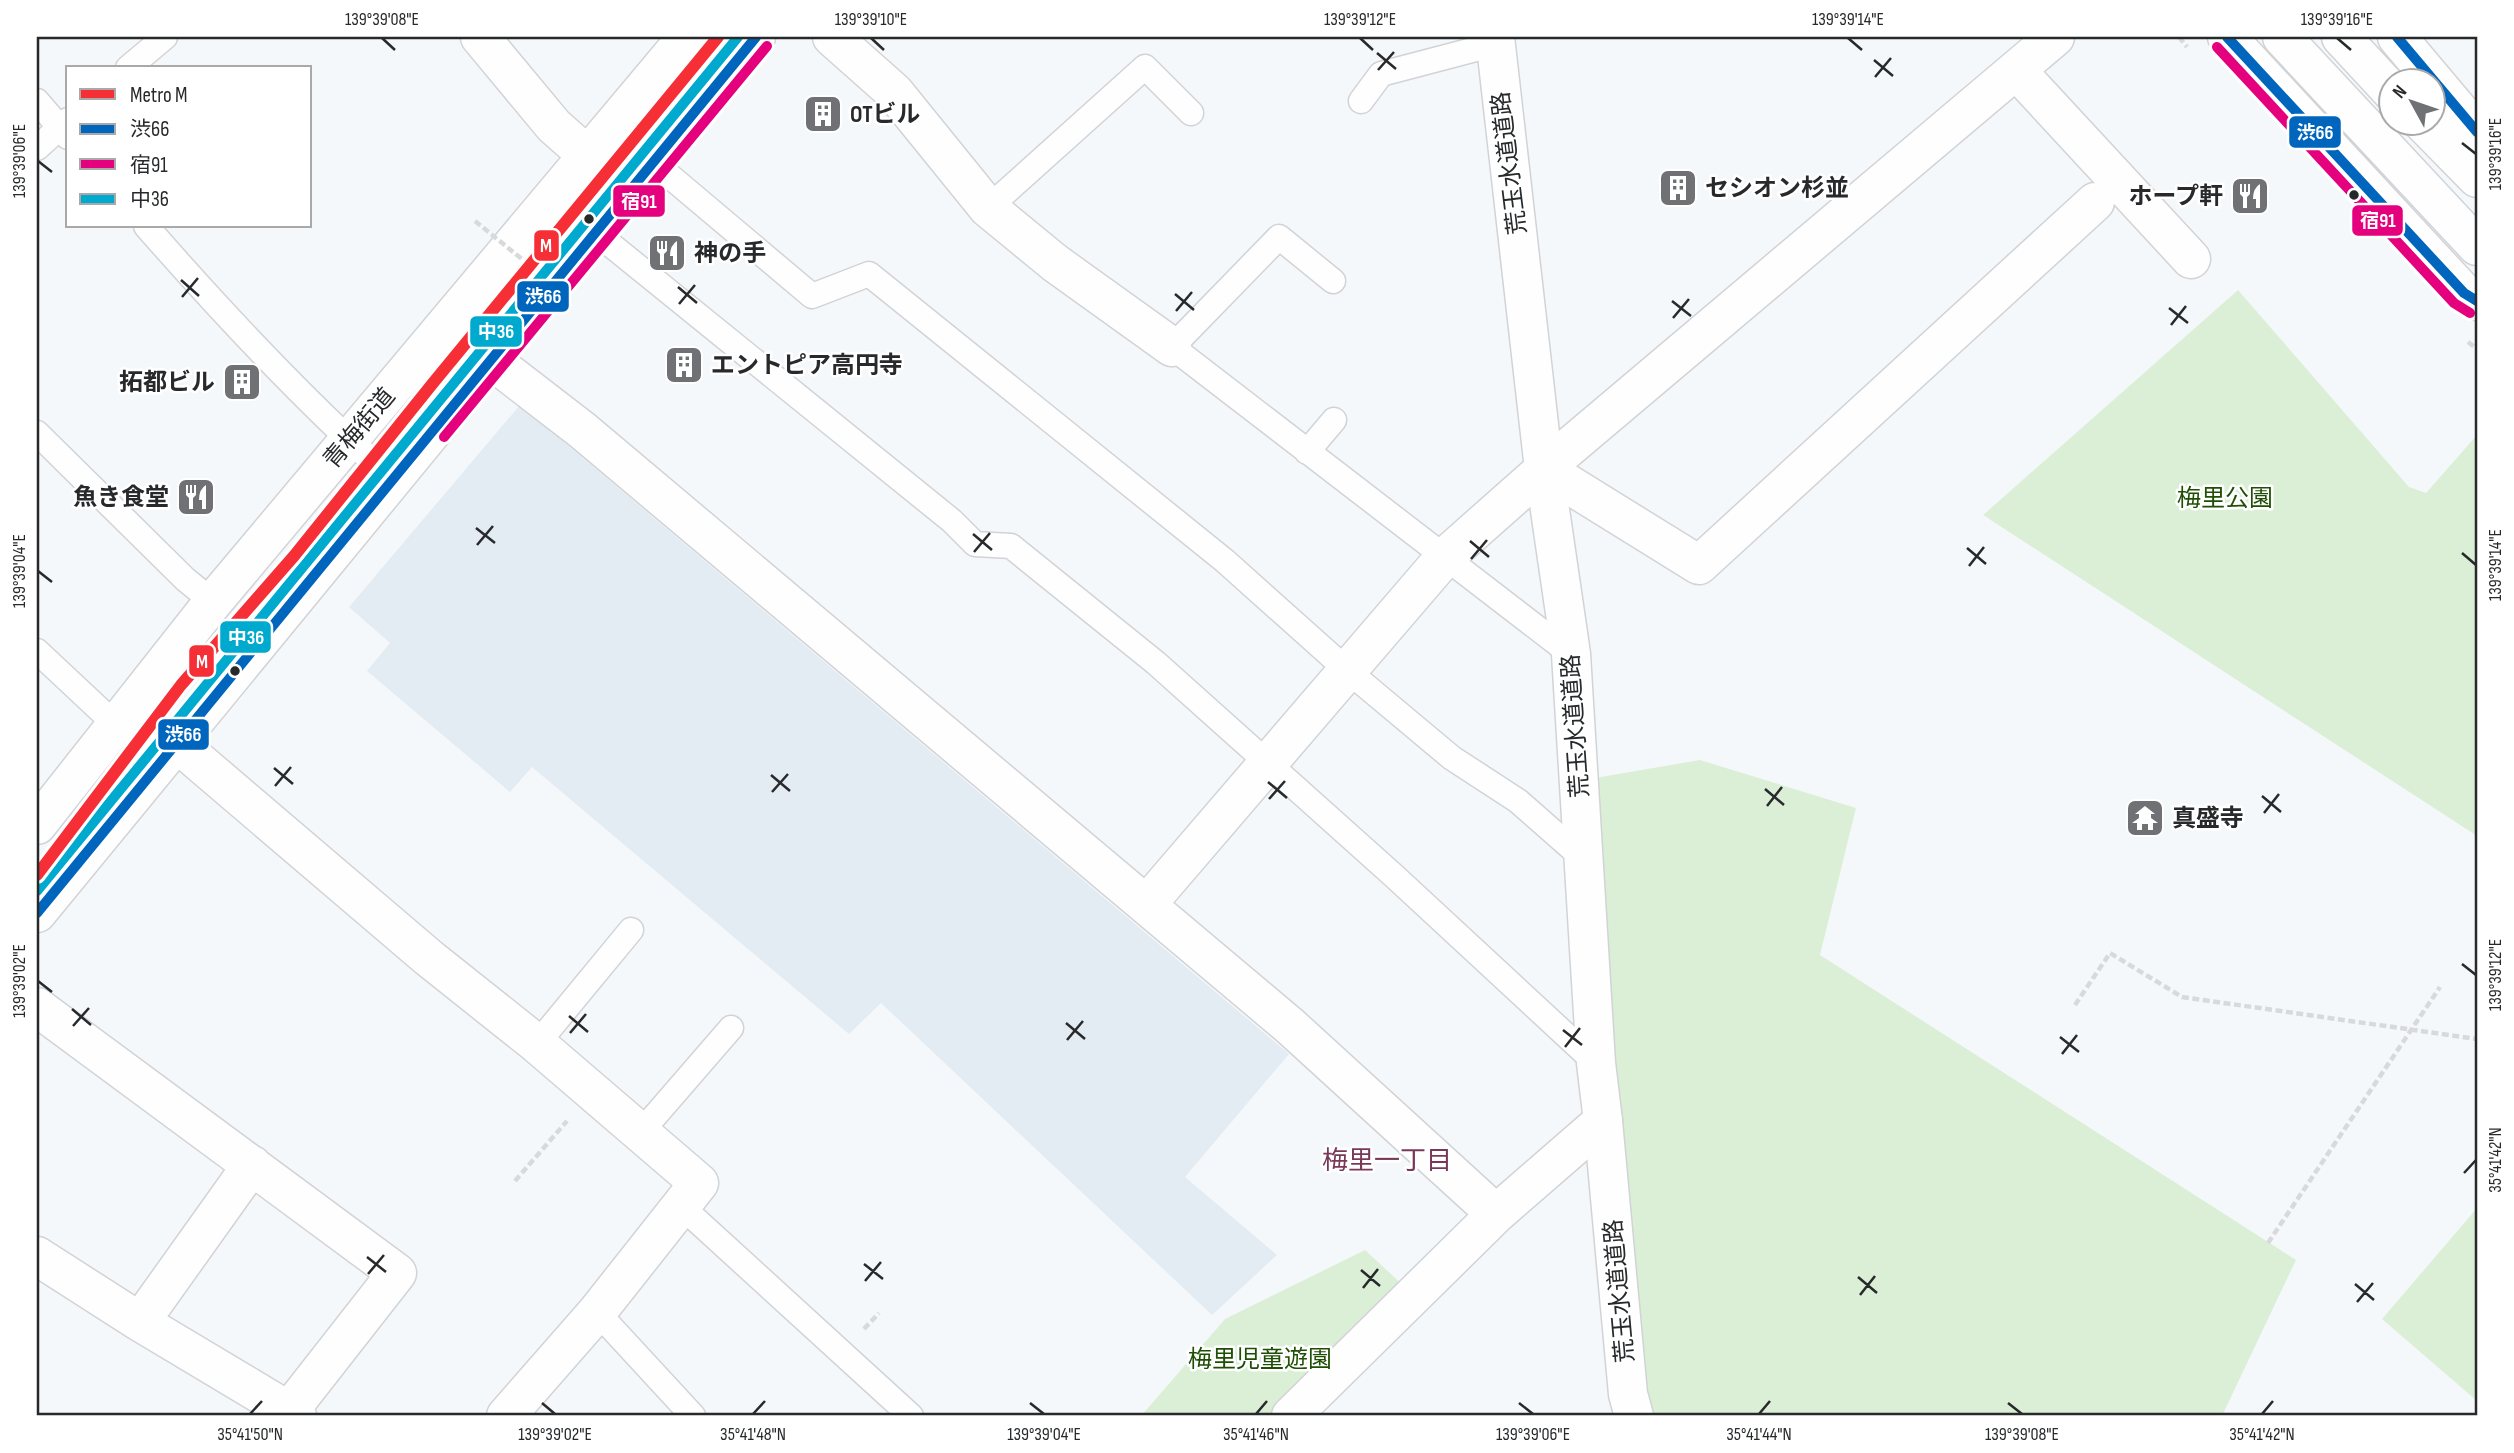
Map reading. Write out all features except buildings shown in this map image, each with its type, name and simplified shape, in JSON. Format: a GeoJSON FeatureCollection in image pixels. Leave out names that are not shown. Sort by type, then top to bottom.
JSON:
{"type":"FeatureCollection","features":[{"type":"Feature","properties":{"kind":"street"},"geometry":{"type":"LineString","coordinates":[[480,37],[554,126],[588,156]]}},
{"type":"Feature","properties":{"kind":"street","name":"青梅街道"},"geometry":{"type":"LineString","coordinates":[[37,825],[213,602],[687,37]]}},
{"type":"Feature","properties":{"kind":"street"},"geometry":{"type":"LineString","coordinates":[[37,913],[756,37]]}},
{"type":"Feature","properties":{"kind":"street"},"geometry":{"type":"LineString","coordinates":[[832,37],[894,92],[988,208],[1055,263],[1172,348]]}},
{"type":"Feature","properties":{"kind":"street"},"geometry":{"type":"LineString","coordinates":[[1147,904],[1444,558],[1544,469],[2055,37]]}},
{"type":"Feature","properties":{"kind":"street"},"geometry":{"type":"LineString","coordinates":[[2227,37],[2464,293],[2477,301]]}},
{"type":"Feature","properties":{"kind":"street"},"geometry":{"type":"LineString","coordinates":[[2282,37],[2477,246]]}},
{"type":"Feature","properties":{"kind":"street"},"geometry":{"type":"LineString","coordinates":[[2341,37],[2378,77]]}},
{"type":"Feature","properties":{"kind":"street"},"geometry":{"type":"LineString","coordinates":[[2397,37],[2477,132]]}},
{"type":"Feature","properties":{"kind":"street","name":"荒玉水道道路"},"geometry":{"type":"LineString","coordinates":[[1495,41],[1544,469],[1571,654],[1596,1063],[1627,1381],[1634,1416]]}},
{"type":"Feature","properties":{"kind":"street"},"geometry":{"type":"LineString","coordinates":[[2017,71],[2192,259]]}},
{"type":"Feature","properties":{"kind":"street"},"geometry":{"type":"LineString","coordinates":[[2436,136],[2477,178]]}},
{"type":"Feature","properties":{"kind":"street"},"geometry":{"type":"LineString","coordinates":[[1544,469],[1699,565],[2095,202]]}},
{"type":"Feature","properties":{"kind":"street"},"geometry":{"type":"LineString","coordinates":[[490,359],[582,430],[1147,904],[1290,1026],[1496,1214]]}},
{"type":"Feature","properties":{"kind":"street"},"geometry":{"type":"LineString","coordinates":[[177,743],[699,1183],[597,1312],[506,1416]]}},
{"type":"Feature","properties":{"kind":"street"},"geometry":{"type":"LineString","coordinates":[[37,1007],[397,1273],[293,1414],[37,1256]]}},
{"type":"Feature","properties":{"kind":"street"},"geometry":{"type":"LineString","coordinates":[[1291,1416],[1496,1214],[1603,1121]]}},
{"type":"Feature","properties":{"kind":"street"},"geometry":{"type":"LineString","coordinates":[[140,1322],[252,1164]]}},
{"type":"Feature","properties":{"kind":"lane"},"geometry":{"type":"LineString","coordinates":[[130,66],[165,37]]}},
{"type":"Feature","properties":{"kind":"lane"},"geometry":{"type":"LineString","coordinates":[[1361,101],[1381,74],[1495,41]]}},
{"type":"Feature","properties":{"kind":"lane"},"geometry":{"type":"LineString","coordinates":[[988,208],[1144,66],[1191,113]]}},
{"type":"Feature","properties":{"kind":"lane"},"geometry":{"type":"LineString","coordinates":[[37,101],[65,128],[37,148]]}},
{"type":"Feature","properties":{"kind":"lane"},"geometry":{"type":"LineString","coordinates":[[653,162],[812,296],[869,274],[1225,561],[1348,671],[1452,758],[1518,801],[1584,859]]}},
{"type":"Feature","properties":{"kind":"lane"},"geometry":{"type":"LineString","coordinates":[[148,228],[210,300],[348,440],[392,479]]}},
{"type":"Feature","properties":{"kind":"lane"},"geometry":{"type":"LineString","coordinates":[[595,232],[952,521],[975,544],[1011,547],[1157,663],[1268,761],[1596,1063]]}},
{"type":"Feature","properties":{"kind":"lane"},"geometry":{"type":"LineString","coordinates":[[1333,281],[1279,237],[1172,348],[1571,654]]}},
{"type":"Feature","properties":{"kind":"lane"},"geometry":{"type":"LineString","coordinates":[[1307,452],[1334,420]]}},
{"type":"Feature","properties":{"kind":"lane"},"geometry":{"type":"LineString","coordinates":[[37,433],[185,579],[213,602]]}},
{"type":"Feature","properties":{"kind":"lane"},"geometry":{"type":"LineString","coordinates":[[37,651],[116,725]]}},
{"type":"Feature","properties":{"kind":"lane"},"geometry":{"type":"LineString","coordinates":[[537,1044],[631,930]]}},
{"type":"Feature","properties":{"kind":"lane"},"geometry":{"type":"LineString","coordinates":[[641,1132],[731,1028]]}},
{"type":"Feature","properties":{"kind":"lane"},"geometry":{"type":"LineString","coordinates":[[681,1206],[911,1416]]}},
{"type":"Feature","properties":{"kind":"lane"},"geometry":{"type":"LineString","coordinates":[[597,1312],[693,1416]]}},
{"type":"Feature","properties":{"kind":"path"},"geometry":{"type":"LineString","coordinates":[[475,221],[571,299]]}},
{"type":"Feature","properties":{"kind":"path"},"geometry":{"type":"LineString","coordinates":[[2075,1005],[2110,953],[2182,997],[2412,1028],[2477,1040]]}},
{"type":"Feature","properties":{"kind":"path"},"geometry":{"type":"LineString","coordinates":[[2268,1243],[2441,987]]}},
{"type":"Feature","properties":{"kind":"path"},"geometry":{"type":"LineString","coordinates":[[515,1181],[593,1091]]}},
{"type":"Feature","properties":{"kind":"shaded area"},"geometry":{"type":"Polygon","coordinates":[[[520,405],[1289,1054],[1185,1177],[1277,1255],[1212,1315],[881,1003],[849,1034],[532,767],[510,792],[367,671],[390,643],[349,607],[520,405]]]}},
{"type":"Feature","properties":{"kind":"green space","name":"梅里公園"},"geometry":{"type":"Polygon","coordinates":[[[2238,290],[2409,487],[2426,493],[2477,435],[2477,836],[1983,515],[2238,290]]]}},
{"type":"Feature","properties":{"kind":"green space"},"geometry":{"type":"Polygon","coordinates":[[[1700,760],[1856,808],[1820,955],[2296,1260],[2222,1416],[1641,1416],[1583,780],[1700,760]]]}},
{"type":"Feature","properties":{"kind":"green space"},"geometry":{"type":"Polygon","coordinates":[[[2477,1208],[2477,1401],[2382,1319],[2477,1208]]]}},
{"type":"Feature","properties":{"kind":"green space","name":"梅里児童遊園"},"geometry":{"type":"Polygon","coordinates":[[[1365,1250],[1406,1288],[1274,1416],[1141,1416],[1225,1319],[1365,1250]]]}},
{"type":"Feature","properties":{"kind":"metro line","name":"M"},"geometry":{"type":"LineString","coordinates":[[37,875],[181,685],[294,556],[718,37]]}},
{"type":"Feature","properties":{"kind":"transit line","name":"中36"},"geometry":{"type":"LineString","coordinates":[[37,891],[738,37]]}},
{"type":"Feature","properties":{"kind":"transit line","name":"渋66"},"geometry":{"type":"LineString","coordinates":[[37,913],[756,37]]}},
{"type":"Feature","properties":{"kind":"transit line","name":"渋66"},"geometry":{"type":"LineString","coordinates":[[2227,37],[2464,293],[2477,301]]}},
{"type":"Feature","properties":{"kind":"transit line","name":"渋66"},"geometry":{"type":"LineString","coordinates":[[2397,37],[2477,132]]}},
{"type":"Feature","properties":{"kind":"transit line","name":"宿91"},"geometry":{"type":"LineString","coordinates":[[444,437],[767,46]]}},
{"type":"Feature","properties":{"kind":"transit line","name":"宿91"},"geometry":{"type":"LineString","coordinates":[[2217,47],[2454,303],[2470,313]]}},
{"type":"Feature","properties":{"kind":"place","name":"OTビル"},"geometry":{"type":"Point","coordinates":[823,114]}},
{"type":"Feature","properties":{"kind":"place","name":"セシオン杉並"},"geometry":{"type":"Point","coordinates":[1678,188]}},
{"type":"Feature","properties":{"kind":"place","name":"ホープ軒"},"geometry":{"type":"Point","coordinates":[2250,196]}},
{"type":"Feature","properties":{"kind":"place","name":"神の手"},"geometry":{"type":"Point","coordinates":[667,253]}},
{"type":"Feature","properties":{"kind":"place","name":"エントピア高円寺"},"geometry":{"type":"Point","coordinates":[684,365]}},
{"type":"Feature","properties":{"kind":"place","name":"拓都ビル"},"geometry":{"type":"Point","coordinates":[242,382]}},
{"type":"Feature","properties":{"kind":"place","name":"魚き食堂"},"geometry":{"type":"Point","coordinates":[196,497]}},
{"type":"Feature","properties":{"kind":"place","name":"真盛寺"},"geometry":{"type":"Point","coordinates":[2145,818]}},
{"type":"Feature","properties":{"kind":"district","name":"梅里一丁目"},"geometry":{"type":"Point","coordinates":[1387,1160]}}]}
